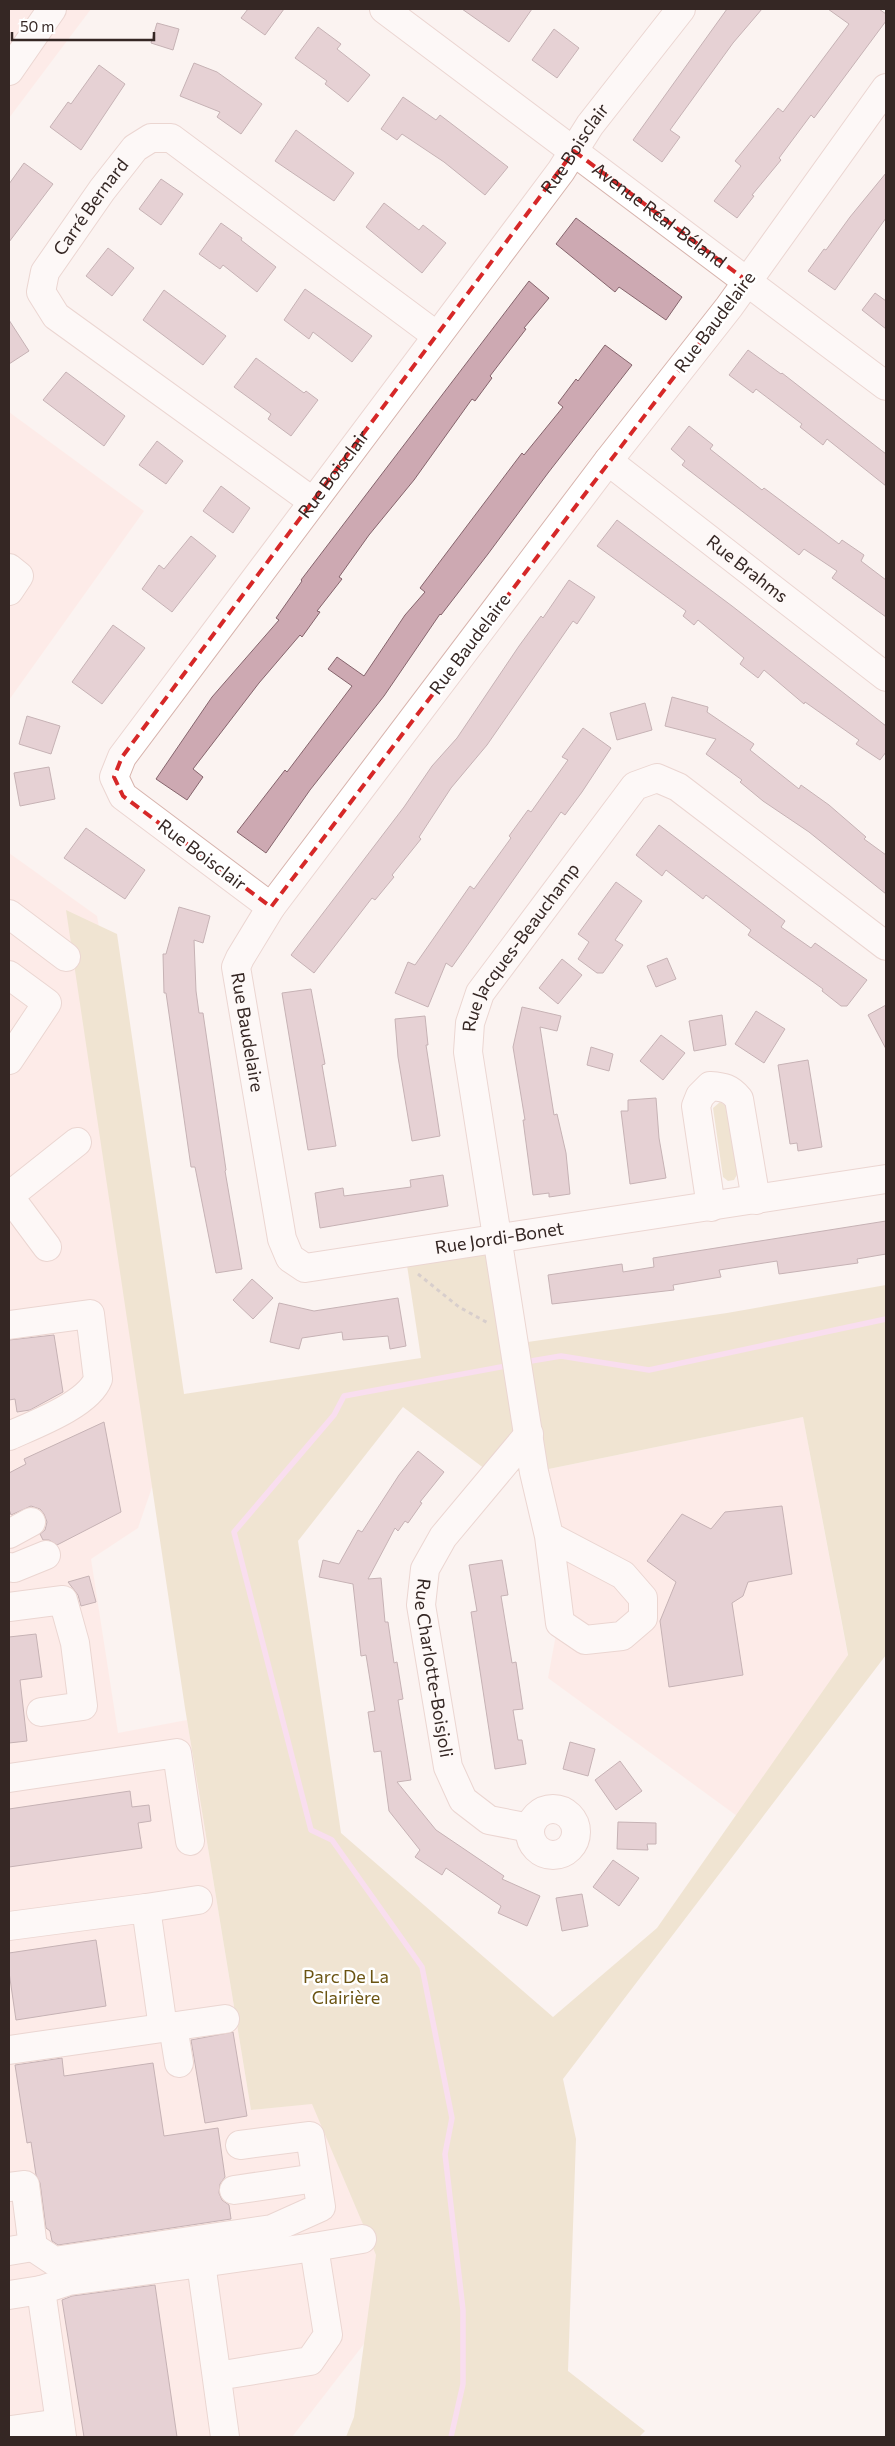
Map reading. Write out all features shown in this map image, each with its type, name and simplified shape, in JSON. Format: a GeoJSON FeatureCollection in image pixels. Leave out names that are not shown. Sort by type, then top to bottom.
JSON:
{"type":"FeatureCollection","features":[{"type":"Feature","properties":{"kind":"street"},"geometry":{"type":"LineString","coordinates":[[9,70],[52,9]]}},
{"type":"Feature","properties":{"kind":"street","name":"Avenue Réal-Béland"},"geometry":{"type":"LineString","coordinates":[[384,9],[886,386]]}},
{"type":"Feature","properties":{"kind":"street","name":"Rue Boisclair"},"geometry":{"type":"LineString","coordinates":[[271,907],[123,796],[114,777],[122,757],[312,500],[561,171],[590,125],[681,9]]}},
{"type":"Feature","properties":{"kind":"street","name":"Rue Baudelaire"},"geometry":{"type":"LineString","coordinates":[[290,1258],[282,1239],[237,974],[240,958],[271,907],[608,462],[729,307],[885,91]]}},
{"type":"Feature","properties":{"kind":"street","name":"Carré Bernard"},"geometry":{"type":"LineString","coordinates":[[312,500],[56,316],[41,292],[45,272],[102,190],[135,148],[151,138],[171,138],[437,336]]}},
{"type":"Feature","properties":{"kind":"street","name":"Rue Brahms"},"geometry":{"type":"LineString","coordinates":[[608,462],[886,677]]}},
{"type":"Feature","properties":{"kind":"street"},"geometry":{"type":"LineString","coordinates":[[9,568],[19,576],[9,590]]}},
{"type":"Feature","properties":{"kind":"street","name":"Rue Jacques-Beauchamp"},"geometry":{"type":"LineString","coordinates":[[549,1536],[534,1472],[468,1052],[470,1023],[480,993],[635,786],[657,778],[678,787],[886,946]]}},
{"type":"Feature","properties":{"kind":"street"},"geometry":{"type":"LineString","coordinates":[[9,914],[66,957]]}},
{"type":"Feature","properties":{"kind":"street"},"geometry":{"type":"LineString","coordinates":[[9,976],[47,1003],[9,1060]]}},
{"type":"Feature","properties":{"kind":"street"},"geometry":{"type":"LineString","coordinates":[[9,1026],[32,992]]}},
{"type":"Feature","properties":{"kind":"street"},"geometry":{"type":"LineString","coordinates":[[711,1207],[696,1106],[700,1096],[710,1086],[725,1087],[732,1091],[739,1099],[756,1200]]}},
{"type":"Feature","properties":{"kind":"street"},"geometry":{"type":"LineString","coordinates":[[47,1247],[9,1196],[77,1142]]}},
{"type":"Feature","properties":{"kind":"street","name":"Rue Jordi-Bonet"},"geometry":{"type":"LineString","coordinates":[[290,1258],[305,1268],[886,1179]]}},
{"type":"Feature","properties":{"kind":"street"},"geometry":{"type":"LineString","coordinates":[[9,1325],[90,1314],[98,1379],[96,1385],[87,1394],[65,1410],[9,1436]]}},
{"type":"Feature","properties":{"kind":"street","name":"Rue Charlotte-Boisjoli"},"geometry":{"type":"LineString","coordinates":[[529,1434],[443,1537],[424,1569],[421,1605],[448,1768],[463,1800],[488,1820],[530,1828]]}},
{"type":"Feature","properties":{"kind":"street"},"geometry":{"type":"LineString","coordinates":[[9,1552],[12,1553],[32,1538]]}},
{"type":"Feature","properties":{"kind":"street"},"geometry":{"type":"LineString","coordinates":[[9,1567],[14,1568],[32,1538]]}},
{"type":"Feature","properties":{"kind":"street"},"geometry":{"type":"LineString","coordinates":[[9,1607],[63,1600],[75,1642],[83,1706],[41,1712]]}},
{"type":"Feature","properties":{"kind":"street"},"geometry":{"type":"LineString","coordinates":[[9,1778],[177,1753],[190,1840]]}},
{"type":"Feature","properties":{"kind":"street"},"geometry":{"type":"LineString","coordinates":[[9,1926],[198,1900]]}},
{"type":"Feature","properties":{"kind":"street"},"geometry":{"type":"LineString","coordinates":[[146,1908],[168,2027],[179,2063]]}},
{"type":"Feature","properties":{"kind":"street"},"geometry":{"type":"LineString","coordinates":[[9,2050],[225,2019]]}},
{"type":"Feature","properties":{"kind":"street"},"geometry":{"type":"LineString","coordinates":[[9,2187],[25,2184],[21,2249],[54,2261],[272,2229],[321,2207],[310,2136],[240,2145]]}},
{"type":"Feature","properties":{"kind":"street"},"geometry":{"type":"LineString","coordinates":[[234,2190],[316,2178]]}},
{"type":"Feature","properties":{"kind":"street"},"geometry":{"type":"LineString","coordinates":[[9,2295],[41,2290],[69,2281],[362,2239]]}},
{"type":"Feature","properties":{"kind":"street"},"geometry":{"type":"LineString","coordinates":[[218,2376],[310,2361],[328,2335],[314,2246]]}},
{"type":"Feature","properties":{"kind":"street"},"geometry":{"type":"LineString","coordinates":[[201,2263],[225,2437]]}},
{"type":"Feature","properties":{"kind":"street"},"geometry":{"type":"LineString","coordinates":[[11,2427],[61,2430],[41,2290]]}},
{"type":"Feature","properties":{"kind":"path"},"geometry":{"type":"LineString","coordinates":[[405,1252],[420,1276],[516,1355]]}},
{"type":"Feature","properties":{"kind":"highlighted area"},"geometry":{"type":"Polygon","coordinates":[[[574,151],[747,281],[271,907],[123,796],[114,777],[122,757],[574,151]]]}},
{"type":"Feature","properties":{"kind":"shaded area"},"geometry":{"type":"Polygon","coordinates":[[[9,9],[91,9],[9,118],[9,9]]]}},
{"type":"Feature","properties":{"kind":"shaded area"},"geometry":{"type":"Polygon","coordinates":[[[9,412],[144,511],[9,700],[9,412]]]}},
{"type":"Feature","properties":{"kind":"shaded area"},"geometry":{"type":"Polygon","coordinates":[[[9,853],[97,916],[184,1394],[138,1528],[91,1559],[118,1733],[187,1720],[251,2110],[327,2102],[388,2227],[374,2331],[292,2437],[9,2437],[9,853]]]}},
{"type":"Feature","properties":{"kind":"shaded area"},"geometry":{"type":"Polygon","coordinates":[[[803,1417],[848,1656],[737,1816],[548,1678],[559,1618],[534,1472],[803,1417]]]}},
{"type":"Feature","properties":{"kind":"green space","name":"Parc De La Clairière"},"geometry":{"type":"Polygon","coordinates":[[[66,910],[117,934],[184,1394],[421,1358],[405,1252],[497,1238],[514,1344],[727,1313],[886,1285],[886,1655],[563,2079],[576,2139],[568,2371],[645,2431],[639,2437],[346,2437],[354,2417],[376,2255],[312,2104],[251,2110],[185,1708],[66,910]],[[403,1407],[298,1541],[341,1833],[553,2017],[657,1928],[848,1655],[803,1417],[534,1472],[485,1469],[403,1407]]]}},
{"type":"Feature","properties":{"kind":"green space"},"geometry":{"type":"Polygon","coordinates":[[[720,1102],[729,1108],[738,1173],[734,1180],[728,1181],[723,1177],[713,1108],[720,1102]]]}},
{"type":"Feature","properties":{"kind":"building"},"geometry":{"type":"Polygon","coordinates":[[[248,9],[284,9],[265,35],[241,18],[248,9]]]}},
{"type":"Feature","properties":{"kind":"building"},"geometry":{"type":"Polygon","coordinates":[[[462,9],[532,9],[509,42],[462,9]]]}},
{"type":"Feature","properties":{"kind":"building"},"geometry":{"type":"Polygon","coordinates":[[[727,9],[762,9],[733,43],[670,130],[680,137],[662,162],[633,140],[727,9]]]}},
{"type":"Feature","properties":{"kind":"building"},"geometry":{"type":"Polygon","coordinates":[[[828,9],[879,9],[886,14],[886,21],[814,118],[811,115],[779,158],[781,160],[752,195],[754,196],[737,218],[714,201],[741,166],[735,161],[778,108],[783,112],[849,24],[828,9]]]}},
{"type":"Feature","properties":{"kind":"building"},"geometry":{"type":"Polygon","coordinates":[[[157,23],[179,29],[173,50],[151,43],[157,23]]]}},
{"type":"Feature","properties":{"kind":"building"},"geometry":{"type":"Polygon","coordinates":[[[318,27],[341,44],[337,49],[370,75],[348,102],[325,84],[327,81],[295,58],[318,27]]]}},
{"type":"Feature","properties":{"kind":"building"},"geometry":{"type":"Polygon","coordinates":[[[554,29],[579,48],[557,78],[532,60],[554,29]]]}},
{"type":"Feature","properties":{"kind":"building"},"geometry":{"type":"Polygon","coordinates":[[[194,63],[217,72],[262,104],[241,134],[217,117],[220,112],[180,96],[194,63]]]}},
{"type":"Feature","properties":{"kind":"building"},"geometry":{"type":"Polygon","coordinates":[[[99,65],[125,84],[81,150],[50,127],[68,102],[71,104],[99,65]]]}},
{"type":"Feature","properties":{"kind":"building"},"geometry":{"type":"Polygon","coordinates":[[[403,97],[436,120],[440,115],[508,167],[485,195],[444,162],[402,134],[397,140],[381,129],[403,97]]]}},
{"type":"Feature","properties":{"kind":"building"},"geometry":{"type":"Polygon","coordinates":[[[296,130],[354,173],[334,201],[275,161],[296,130]]]}},
{"type":"Feature","properties":{"kind":"building"},"geometry":{"type":"Polygon","coordinates":[[[24,163],[53,184],[9,242],[9,184],[24,163]]]}},
{"type":"Feature","properties":{"kind":"building"},"geometry":{"type":"Polygon","coordinates":[[[886,173],[886,218],[835,290],[808,271],[886,173]]]}},
{"type":"Feature","properties":{"kind":"building"},"geometry":{"type":"Polygon","coordinates":[[[161,179],[183,194],[161,225],[139,209],[161,179]]]}},
{"type":"Feature","properties":{"kind":"building"},"geometry":{"type":"Polygon","coordinates":[[[384,203],[419,230],[423,225],[446,243],[422,273],[366,227],[384,203]]]}},
{"type":"Feature","properties":{"kind":"building"},"geometry":{"type":"Polygon","coordinates":[[[576,218],[682,297],[666,320],[619,287],[615,292],[556,244],[576,218]]]}},
{"type":"Feature","properties":{"kind":"building"},"geometry":{"type":"Polygon","coordinates":[[[221,223],[276,267],[257,292],[223,265],[220,269],[199,254],[221,223]]]}},
{"type":"Feature","properties":{"kind":"building"},"geometry":{"type":"Polygon","coordinates":[[[108,248],[134,268],[112,296],[86,276],[108,248]]]}},
{"type":"Feature","properties":{"kind":"building"},"geometry":{"type":"Polygon","coordinates":[[[529,281],[549,298],[524,328],[526,329],[490,376],[492,378],[475,401],[472,399],[414,480],[369,535],[339,577],[342,579],[317,611],[320,612],[302,637],[300,635],[259,683],[193,769],[203,777],[187,800],[156,779],[212,697],[279,620],[276,618],[301,580],[529,281]]]}},
{"type":"Feature","properties":{"kind":"building"},"geometry":{"type":"Polygon","coordinates":[[[305,289],[372,336],[352,362],[313,332],[309,339],[284,320],[305,289]]]}},
{"type":"Feature","properties":{"kind":"building"},"geometry":{"type":"Polygon","coordinates":[[[164,290],[226,336],[203,365],[143,320],[164,290]]]}},
{"type":"Feature","properties":{"kind":"building"},"geometry":{"type":"Polygon","coordinates":[[[875,293],[886,301],[886,329],[862,310],[875,293]]]}},
{"type":"Feature","properties":{"kind":"building"},"geometry":{"type":"Polygon","coordinates":[[[9,320],[29,351],[9,364],[9,320]]]}},
{"type":"Feature","properties":{"kind":"building"},"geometry":{"type":"Polygon","coordinates":[[[605,345],[632,365],[440,614],[384,696],[310,790],[266,853],[237,832],[285,770],[287,772],[352,686],[328,669],[337,657],[364,676],[405,615],[425,592],[420,588],[522,453],[524,455],[563,407],[558,403],[576,379],[578,381],[605,345]]]}},
{"type":"Feature","properties":{"kind":"building"},"geometry":{"type":"Polygon","coordinates":[[[748,350],[782,373],[886,454],[886,486],[827,439],[823,445],[800,427],[802,424],[756,389],[753,393],[729,375],[748,350]]]}},
{"type":"Feature","properties":{"kind":"building"},"geometry":{"type":"Polygon","coordinates":[[[256,358],[304,393],[306,391],[318,400],[291,436],[268,419],[271,414],[234,387],[256,358]]]}},
{"type":"Feature","properties":{"kind":"building"},"geometry":{"type":"Polygon","coordinates":[[[66,372],[125,416],[104,446],[43,400],[66,372]]]}},
{"type":"Feature","properties":{"kind":"building"},"geometry":{"type":"Polygon","coordinates":[[[689,426],[713,445],[710,449],[762,490],[764,488],[839,544],[842,540],[864,555],[861,561],[886,580],[886,617],[832,578],[837,571],[804,549],[799,555],[682,465],[685,461],[671,449],[689,426]]]}},
{"type":"Feature","properties":{"kind":"building"},"geometry":{"type":"Polygon","coordinates":[[[157,441],[183,461],[166,484],[139,465],[157,441]]]}},
{"type":"Feature","properties":{"kind":"building"},"geometry":{"type":"Polygon","coordinates":[[[221,486],[250,508],[233,533],[203,511],[221,486]]]}},
{"type":"Feature","properties":{"kind":"building"},"geometry":{"type":"Polygon","coordinates":[[[617,520],[732,606],[886,726],[886,752],[880,760],[856,744],[859,740],[805,702],[804,704],[764,670],[758,678],[740,664],[744,658],[698,620],[694,625],[683,616],[686,611],[597,546],[617,520]]]}},
{"type":"Feature","properties":{"kind":"building"},"geometry":{"type":"Polygon","coordinates":[[[191,536],[216,556],[172,612],[142,589],[159,565],[164,569],[191,536]]]}},
{"type":"Feature","properties":{"kind":"building"},"geometry":{"type":"Polygon","coordinates":[[[569,580],[595,597],[577,624],[573,621],[487,745],[451,788],[419,837],[421,839],[392,875],[394,877],[375,900],[372,898],[314,973],[291,955],[404,807],[432,766],[457,738],[519,646],[541,616],[543,618],[569,580]]]}},
{"type":"Feature","properties":{"kind":"building"},"geometry":{"type":"Polygon","coordinates":[[[113,625],[145,648],[102,704],[72,682],[113,625]]]}},
{"type":"Feature","properties":{"kind":"building"},"geometry":{"type":"Polygon","coordinates":[[[672,697],[708,707],[707,712],[754,744],[750,750],[799,789],[801,785],[829,805],[866,837],[864,839],[886,855],[886,894],[809,832],[763,801],[740,782],[742,780],[706,754],[716,739],[665,726],[672,697]]]}},
{"type":"Feature","properties":{"kind":"building"},"geometry":{"type":"Polygon","coordinates":[[[645,703],[652,730],[617,740],[610,713],[645,703]]]}},
{"type":"Feature","properties":{"kind":"building"},"geometry":{"type":"Polygon","coordinates":[[[27,716],[60,726],[51,754],[19,744],[27,716]]]}},
{"type":"Feature","properties":{"kind":"building"},"geometry":{"type":"Polygon","coordinates":[[[583,728],[611,748],[582,792],[565,815],[561,812],[452,967],[446,963],[428,1007],[395,993],[408,962],[415,965],[470,886],[474,889],[511,838],[509,836],[528,810],[531,812],[568,760],[562,757],[583,728]]]}},
{"type":"Feature","properties":{"kind":"building"},"geometry":{"type":"Polygon","coordinates":[[[49,767],[55,799],[20,806],[14,773],[49,767]]]}},
{"type":"Feature","properties":{"kind":"building"},"geometry":{"type":"Polygon","coordinates":[[[659,825],[785,921],[781,927],[811,948],[815,943],[867,980],[847,1006],[841,1006],[822,991],[823,989],[748,935],[751,930],[706,895],[703,899],[666,870],[662,876],[636,855],[659,825]]]}},
{"type":"Feature","properties":{"kind":"building"},"geometry":{"type":"Polygon","coordinates":[[[86,828],[145,870],[125,899],[64,858],[86,828]]]}},
{"type":"Feature","properties":{"kind":"building"},"geometry":{"type":"Polygon","coordinates":[[[616,882],[642,901],[615,940],[623,945],[603,973],[597,973],[578,959],[589,942],[578,934],[616,882]]]}},
{"type":"Feature","properties":{"kind":"building"},"geometry":{"type":"Polygon","coordinates":[[[179,907],[210,916],[203,943],[194,940],[196,991],[199,1013],[203,1013],[225,1171],[242,1269],[216,1273],[195,1167],[191,1167],[166,993],[164,993],[163,954],[166,954],[179,907]]]}},
{"type":"Feature","properties":{"kind":"building"},"geometry":{"type":"Polygon","coordinates":[[[667,958],[676,979],[656,987],[647,966],[667,958]]]}},
{"type":"Feature","properties":{"kind":"building"},"geometry":{"type":"Polygon","coordinates":[[[562,959],[582,975],[558,1004],[539,988],[562,959]]]}},
{"type":"Feature","properties":{"kind":"building"},"geometry":{"type":"Polygon","coordinates":[[[311,989],[325,1064],[322,1065],[336,1146],[308,1150],[282,993],[311,989]]]}},
{"type":"Feature","properties":{"kind":"building"},"geometry":{"type":"Polygon","coordinates":[[[886,1005],[886,1049],[868,1015],[886,1005]]]}},
{"type":"Feature","properties":{"kind":"building"},"geometry":{"type":"Polygon","coordinates":[[[522,1007],[561,1016],[557,1031],[540,1027],[554,1115],[557,1114],[566,1153],[570,1194],[549,1197],[549,1193],[533,1195],[523,1120],[525,1120],[513,1047],[522,1007]]]}},
{"type":"Feature","properties":{"kind":"building"},"geometry":{"type":"Polygon","coordinates":[[[756,1011],[785,1029],[764,1063],[735,1044],[756,1011]]]}},
{"type":"Feature","properties":{"kind":"building"},"geometry":{"type":"Polygon","coordinates":[[[722,1015],[726,1045],[694,1051],[689,1021],[722,1015]]]}},
{"type":"Feature","properties":{"kind":"building"},"geometry":{"type":"Polygon","coordinates":[[[425,1016],[428,1045],[426,1045],[440,1136],[412,1141],[398,1057],[395,1019],[425,1016]]]}},
{"type":"Feature","properties":{"kind":"building"},"geometry":{"type":"Polygon","coordinates":[[[661,1035],[685,1053],[663,1080],[640,1061],[661,1035]]]}},
{"type":"Feature","properties":{"kind":"building"},"geometry":{"type":"Polygon","coordinates":[[[591,1047],[613,1054],[609,1071],[587,1065],[591,1047]]]}},
{"type":"Feature","properties":{"kind":"building"},"geometry":{"type":"Polygon","coordinates":[[[808,1060],[822,1147],[798,1151],[797,1143],[790,1144],[778,1065],[808,1060]]]}},
{"type":"Feature","properties":{"kind":"building"},"geometry":{"type":"Polygon","coordinates":[[[656,1098],[659,1138],[666,1178],[630,1184],[621,1111],[628,1111],[628,1100],[656,1098]]]}},
{"type":"Feature","properties":{"kind":"building"},"geometry":{"type":"Polygon","coordinates":[[[443,1175],[448,1206],[320,1228],[315,1193],[343,1188],[344,1196],[411,1187],[410,1180],[443,1175]]]}},
{"type":"Feature","properties":{"kind":"building"},"geometry":{"type":"Polygon","coordinates":[[[886,1221],[886,1254],[857,1259],[858,1263],[779,1274],[777,1261],[719,1270],[721,1277],[673,1285],[674,1290],[552,1304],[548,1275],[622,1264],[623,1272],[654,1267],[653,1258],[886,1221]]]}},
{"type":"Feature","properties":{"kind":"building"},"geometry":{"type":"Polygon","coordinates":[[[252,1279],[273,1298],[253,1319],[233,1300],[252,1279]]]}},
{"type":"Feature","properties":{"kind":"building"},"geometry":{"type":"Polygon","coordinates":[[[398,1298],[406,1346],[390,1349],[388,1336],[343,1340],[342,1332],[302,1338],[299,1349],[270,1342],[279,1303],[314,1311],[398,1298]]]}},
{"type":"Feature","properties":{"kind":"building"},"geometry":{"type":"Polygon","coordinates":[[[54,1335],[63,1392],[30,1410],[17,1412],[15,1399],[9,1400],[9,1340],[54,1335]]]}},
{"type":"Feature","properties":{"kind":"building"},"geometry":{"type":"Polygon","coordinates":[[[104,1422],[121,1512],[57,1545],[49,1540],[43,1540],[40,1534],[45,1530],[47,1522],[40,1509],[31,1506],[11,1515],[9,1509],[9,1473],[26,1464],[24,1459],[104,1422]]]}},
{"type":"Feature","properties":{"kind":"building"},"geometry":{"type":"Polygon","coordinates":[[[418,1451],[444,1472],[420,1502],[422,1503],[408,1523],[405,1521],[398,1531],[395,1528],[368,1579],[381,1578],[385,1622],[388,1622],[394,1663],[397,1662],[403,1699],[398,1700],[411,1780],[397,1782],[436,1830],[504,1876],[502,1879],[540,1896],[527,1926],[498,1913],[501,1906],[446,1868],[442,1875],[415,1857],[420,1850],[389,1811],[381,1751],[374,1752],[368,1712],[375,1711],[366,1655],[361,1656],[353,1584],[319,1577],[323,1560],[339,1564],[358,1530],[362,1532],[399,1475],[418,1451]]]}},
{"type":"Feature","properties":{"kind":"building"},"geometry":{"type":"Polygon","coordinates":[[[782,1506],[792,1574],[748,1582],[743,1596],[732,1603],[743,1675],[669,1687],[660,1621],[676,1582],[647,1561],[682,1514],[711,1529],[725,1512],[782,1506]]]}},
{"type":"Feature","properties":{"kind":"building"},"geometry":{"type":"Polygon","coordinates":[[[502,1560],[508,1595],[501,1596],[512,1663],[516,1662],[523,1709],[513,1710],[518,1740],[522,1740],[526,1764],[495,1769],[471,1612],[477,1611],[469,1565],[502,1560]]]}},
{"type":"Feature","properties":{"kind":"building"},"geometry":{"type":"Polygon","coordinates":[[[89,1576],[96,1602],[81,1606],[78,1595],[68,1582],[89,1576]]]}},
{"type":"Feature","properties":{"kind":"building"},"geometry":{"type":"Polygon","coordinates":[[[36,1634],[42,1677],[20,1680],[27,1741],[9,1743],[9,1637],[36,1634]]]}},
{"type":"Feature","properties":{"kind":"building"},"geometry":{"type":"Polygon","coordinates":[[[570,1742],[595,1749],[588,1776],[563,1769],[570,1742]]]}},
{"type":"Feature","properties":{"kind":"building"},"geometry":{"type":"Polygon","coordinates":[[[620,1761],[642,1791],[616,1810],[595,1780],[620,1761]]]}},
{"type":"Feature","properties":{"kind":"building"},"geometry":{"type":"Polygon","coordinates":[[[130,1791],[132,1807],[149,1805],[151,1821],[138,1823],[142,1848],[9,1867],[9,1809],[130,1791]]]}},
{"type":"Feature","properties":{"kind":"building"},"geometry":{"type":"Polygon","coordinates":[[[618,1822],[656,1823],[656,1844],[647,1844],[648,1850],[617,1849],[618,1822]]]}},
{"type":"Feature","properties":{"kind":"building"},"geometry":{"type":"Polygon","coordinates":[[[613,1860],[639,1878],[619,1906],[593,1887],[613,1860]]]}},
{"type":"Feature","properties":{"kind":"building"},"geometry":{"type":"Polygon","coordinates":[[[582,1894],[588,1926],[562,1931],[556,1898],[582,1894]]]}},
{"type":"Feature","properties":{"kind":"building"},"geometry":{"type":"Polygon","coordinates":[[[96,1940],[106,2006],[16,2020],[9,1972],[9,1953],[96,1940]]]}},
{"type":"Feature","properties":{"kind":"building"},"geometry":{"type":"Polygon","coordinates":[[[233,2032],[247,2116],[205,2123],[191,2040],[233,2032]]]}},
{"type":"Feature","properties":{"kind":"building"},"geometry":{"type":"Polygon","coordinates":[[[62,2058],[64,2076],[153,2063],[164,2136],[218,2128],[225,2177],[220,2184],[219,2193],[222,2200],[229,2205],[231,2219],[58,2245],[52,2241],[50,2231],[46,2228],[40,2183],[36,2175],[31,2142],[27,2143],[15,2065],[62,2058]]]}},
{"type":"Feature","properties":{"kind":"building"},"geometry":{"type":"Polygon","coordinates":[[[155,2285],[177,2437],[84,2437],[62,2300],[72,2296],[155,2285]]]}},
{"type":"Feature","properties":{"kind":"waterway"},"geometry":{"type":"LineString","coordinates":[[525,1362],[561,1356],[649,1370],[886,1319]]}},
{"type":"Feature","properties":{"kind":"waterway"},"geometry":{"type":"LineString","coordinates":[[451,2437],[463,2384],[463,2310],[445,2154],[452,2118],[422,1967],[332,1840],[311,1830],[234,1532],[334,1415],[344,1396],[511,1365]]}}]}
